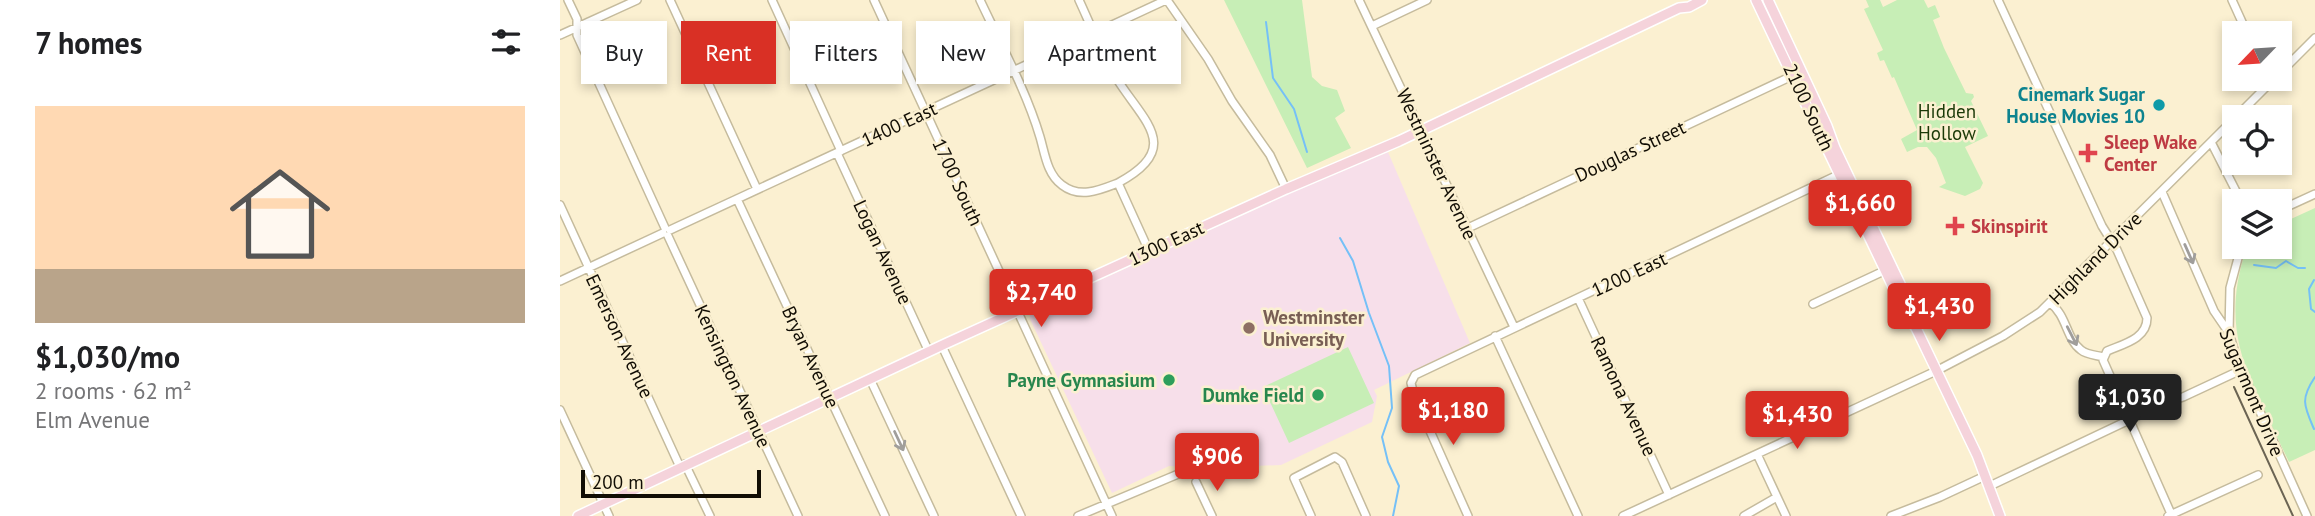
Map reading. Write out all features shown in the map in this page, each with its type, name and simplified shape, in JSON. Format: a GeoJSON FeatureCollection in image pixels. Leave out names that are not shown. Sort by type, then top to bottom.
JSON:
{"type":"FeatureCollection","features":[{"type":"Feature","properties":{"kind":"main road","name":"1300 East"},"geometry":{"type":"LineString","coordinates":[[578,516],[1017,311],[1421,130],[1682,4],[1689,7],[1702,0]]}},
{"type":"Feature","properties":{"kind":"main road","name":"2100 South"},"geometry":{"type":"LineString","coordinates":[[1756,0],[1906,314],[1916,328],[1977,455],[2001,516]]}},
{"type":"Feature","properties":{"kind":"main road","name":"2100 South"},"geometry":{"type":"LineString","coordinates":[[1768,0],[1913,311],[1916,328]]}},
{"type":"Feature","properties":{"kind":"main road"},"geometry":{"type":"LineString","coordinates":[[1794,75],[1799,78],[1819,118],[1827,126]]}},
{"type":"Feature","properties":{"kind":"main road"},"geometry":{"type":"LineString","coordinates":[[1857,207],[1862,210],[1870,229],[1875,230]]}},
{"type":"Feature","properties":{"kind":"main road","name":"2100 South"},"geometry":{"type":"LineString","coordinates":[[1977,455],[1982,458],[1994,484],[2001,516]]}},
{"type":"Feature","properties":{"kind":"main road"},"geometry":{"type":"LineString","coordinates":[[1983,472],[1994,484]]}},
{"type":"Feature","properties":{"kind":"street","name":"Kensington Avenue"},"geometry":{"type":"LineString","coordinates":[[568,0],[576,19],[578,38],[798,516]]}},
{"type":"Feature","properties":{"kind":"street"},"geometry":{"type":"LineString","coordinates":[[560,36],[637,0]]}},
{"type":"Feature","properties":{"kind":"street"},"geometry":{"type":"LineString","coordinates":[[670,0],[757,190]]}},
{"type":"Feature","properties":{"kind":"street","name":"Logan Avenue"},"geometry":{"type":"LineString","coordinates":[[772,0],[929,352]]}},
{"type":"Feature","properties":{"kind":"street","name":"1700 South"},"geometry":{"type":"LineString","coordinates":[[874,0],[1112,516]]}},
{"type":"Feature","properties":{"kind":"street"},"geometry":{"type":"LineString","coordinates":[[980,0],[1035,121],[1051,173],[1060,184],[1071,190],[1084,193],[1118,183],[1146,162],[1152,151],[1153,137],[1149,123],[1120,84]]}},
{"type":"Feature","properties":{"kind":"street"},"geometry":{"type":"LineString","coordinates":[[1079,0],[1089,21]]}},
{"type":"Feature","properties":{"kind":"street"},"geometry":{"type":"LineString","coordinates":[[1167,0],[1270,155],[1286,189]]}},
{"type":"Feature","properties":{"kind":"street","name":"1400 East"},"geometry":{"type":"LineString","coordinates":[[1121,21],[1167,0]]}},
{"type":"Feature","properties":{"kind":"street","name":"Westminster Avenue"},"geometry":{"type":"LineString","coordinates":[[1359,0],[1514,327]]}},
{"type":"Feature","properties":{"kind":"street"},"geometry":{"type":"LineString","coordinates":[[1371,26],[1427,0]]}},
{"type":"Feature","properties":{"kind":"street"},"geometry":{"type":"LineString","coordinates":[[1998,0],[2148,322],[2140,336],[2107,351],[2103,357]]}},
{"type":"Feature","properties":{"kind":"street"},"geometry":{"type":"LineString","coordinates":[[2233,1],[2242,21]]}},
{"type":"Feature","properties":{"kind":"street"},"geometry":{"type":"LineString","coordinates":[[2292,61],[2315,38]]}},
{"type":"Feature","properties":{"kind":"street","name":"1400 East"},"geometry":{"type":"LineString","coordinates":[[560,281],[1024,66]]}},
{"type":"Feature","properties":{"kind":"street","name":"Douglas Street"},"geometry":{"type":"LineString","coordinates":[[1468,228],[1794,75]]}},
{"type":"Feature","properties":{"kind":"street","name":"Highland Drive"},"geometry":{"type":"LineString","coordinates":[[2248,105],[2261,91]]}},
{"type":"Feature","properties":{"kind":"street","name":"Highland Drive"},"geometry":{"type":"LineString","coordinates":[[1623,516],[1936,371],[2018,328],[2050,303],[2222,131]]}},
{"type":"Feature","properties":{"kind":"street"},"geometry":{"type":"LineString","coordinates":[[2211,142],[2235,189]]}},
{"type":"Feature","properties":{"kind":"street","name":"1200 East"},"geometry":{"type":"LineString","coordinates":[[1468,516],[1414,395],[1412,381],[1417,373],[1840,174]]}},
{"type":"Feature","properties":{"kind":"street"},"geometry":{"type":"LineString","coordinates":[[1118,183],[1149,251]]}},
{"type":"Feature","properties":{"kind":"street","name":"Sugarmont Drive"},"geometry":{"type":"LineString","coordinates":[[2162,192],[2214,311],[2230,333],[2241,370],[2307,516]]}},
{"type":"Feature","properties":{"kind":"street"},"geometry":{"type":"LineString","coordinates":[[2292,204],[2315,194]]}},
{"type":"Feature","properties":{"kind":"street","name":"Bryan Avenue"},"geometry":{"type":"LineString","coordinates":[[737,199],[884,516]]}},
{"type":"Feature","properties":{"kind":"street","name":"Emerson Avenue"},"geometry":{"type":"LineString","coordinates":[[560,205],[683,465],[710,516]]}},
{"type":"Feature","properties":{"kind":"street"},"geometry":{"type":"LineString","coordinates":[[2230,333],[2230,288],[2238,259]]}},
{"type":"Feature","properties":{"kind":"street"},"geometry":{"type":"LineString","coordinates":[[1813,303],[1886,270]]}},
{"type":"Feature","properties":{"kind":"street","name":"Ramona Avenue"},"geometry":{"type":"LineString","coordinates":[[1578,298],[1669,495]]}},
{"type":"Feature","properties":{"kind":"street"},"geometry":{"type":"LineString","coordinates":[[2050,303],[2058,310],[2078,348],[2087,354],[2103,357]]}},
{"type":"Feature","properties":{"kind":"street"},"geometry":{"type":"LineString","coordinates":[[1495,336],[1578,516]]}},
{"type":"Feature","properties":{"kind":"street"},"geometry":{"type":"LineString","coordinates":[[942,346],[1021,516]]}},
{"type":"Feature","properties":{"kind":"street"},"geometry":{"type":"LineString","coordinates":[[2103,357],[2170,515],[2258,475]]}},
{"type":"Feature","properties":{"kind":"street"},"geometry":{"type":"LineString","coordinates":[[1994,484],[2241,370]]}},
{"type":"Feature","properties":{"kind":"street"},"geometry":{"type":"LineString","coordinates":[[870,379],[934,516]]}},
{"type":"Feature","properties":{"kind":"street"},"geometry":{"type":"LineString","coordinates":[[560,410],[609,516]]}},
{"type":"Feature","properties":{"kind":"street"},"geometry":{"type":"LineString","coordinates":[[1757,454],[1786,516]]}},
{"type":"Feature","properties":{"kind":"street"},"geometry":{"type":"LineString","coordinates":[[1311,516],[1296,476],[1331,459],[1339,458],[1366,516]]}},
{"type":"Feature","properties":{"kind":"street"},"geometry":{"type":"LineString","coordinates":[[1078,516],[1183,472]]}},
{"type":"Feature","properties":{"kind":"street"},"geometry":{"type":"LineString","coordinates":[[1891,516],[1940,497],[1983,472]]}},
{"type":"Feature","properties":{"kind":"street"},"geometry":{"type":"LineString","coordinates":[[1196,482],[1212,516]]}},
{"type":"Feature","properties":{"kind":"street"},"geometry":{"type":"LineString","coordinates":[[1744,516],[1777,497]]}},
{"type":"Feature","properties":{"kind":"street"},"geometry":{"type":"LineString","coordinates":[[1641,508],[1645,516]]}},
{"type":"Feature","properties":{"kind":"shaded area","name":"Westminster University"},"geometry":{"type":"Polygon","coordinates":[[[1388,152],[1470,343],[1374,390],[1377,396],[1372,422],[1281,465],[1201,468],[1169,466],[1112,493],[1030,319],[1030,312],[1291,193],[1388,152]]]}},
{"type":"Feature","properties":{"kind":"green space"},"geometry":{"type":"Polygon","coordinates":[[[1224,0],[1302,0],[1312,77],[1322,86],[1337,90],[1345,111],[1335,118],[1351,148],[1307,168],[1224,0]]]}},
{"type":"Feature","properties":{"kind":"green space","name":"Hidden Hollow"},"geometry":{"type":"Polygon","coordinates":[[[1866,0],[1880,0],[1883,7],[1897,0],[1924,0],[1928,8],[1935,5],[1940,17],[1933,20],[1944,48],[1966,93],[1973,94],[1971,101],[1988,136],[1965,147],[1983,183],[1980,189],[1965,196],[1939,187],[1946,183],[1936,158],[1927,147],[1918,147],[1907,152],[1901,139],[1917,130],[1894,77],[1892,78],[1884,60],[1880,61],[1877,53],[1883,50],[1864,9],[1869,7],[1866,0]]]}},
{"type":"Feature","properties":{"kind":"green space"},"geometry":{"type":"Polygon","coordinates":[[[2315,208],[2315,450],[2289,462],[2243,359],[2237,334],[2235,307],[2244,259],[2292,259],[2292,219],[2315,208]]]}},
{"type":"Feature","properties":{"kind":"green space","name":"Dumke Field"},"geometry":{"type":"Polygon","coordinates":[[[1348,347],[1374,403],[1289,443],[1263,387],[1348,347]]]}},
{"type":"Feature","properties":{"kind":"waterway"},"geometry":{"type":"LineString","coordinates":[[1266,22],[1273,78],[1294,109],[1307,152]]}},
{"type":"Feature","properties":{"kind":"waterway"},"geometry":{"type":"LineString","coordinates":[[1340,238],[1353,261],[1389,366],[1392,408],[1382,437],[1388,462],[1399,486],[1393,516]]}},
{"type":"Feature","properties":{"kind":"waterway"},"geometry":{"type":"LineString","coordinates":[[2254,265],[2276,268],[2286,261],[2298,268],[2305,268]]}},
{"type":"Feature","properties":{"kind":"waterway"},"geometry":{"type":"LineString","coordinates":[[2314,280],[2309,289],[2311,309],[2315,312]]}},
{"type":"Feature","properties":{"kind":"waterway"},"geometry":{"type":"LineString","coordinates":[[2314,429],[2305,397],[2315,377]]}},
{"type":"Feature","properties":{"kind":"tram line"},"geometry":{"type":"LineString","coordinates":[[2234,387],[2293,516]]}},
{"type":"Feature","properties":{"kind":"place","name":"Cinemark Sugar House Movies 10"},"geometry":{"type":"Point","coordinates":[2159,105]}},
{"type":"Feature","properties":{"kind":"place","name":"Sleep Wake Center"},"geometry":{"type":"Point","coordinates":[2088,153]}},
{"type":"Feature","properties":{"kind":"place","name":"Skinspirit"},"geometry":{"type":"Point","coordinates":[1955,226]}},
{"type":"Feature","properties":{"kind":"place","name":"Westminster University"},"geometry":{"type":"Point","coordinates":[1249,328]}},
{"type":"Feature","properties":{"kind":"place","name":"Payne Gymnasium"},"geometry":{"type":"Point","coordinates":[1169,380]}},
{"type":"Feature","properties":{"kind":"place","name":"Dumke Field"},"geometry":{"type":"Point","coordinates":[1318,395]}}]}
